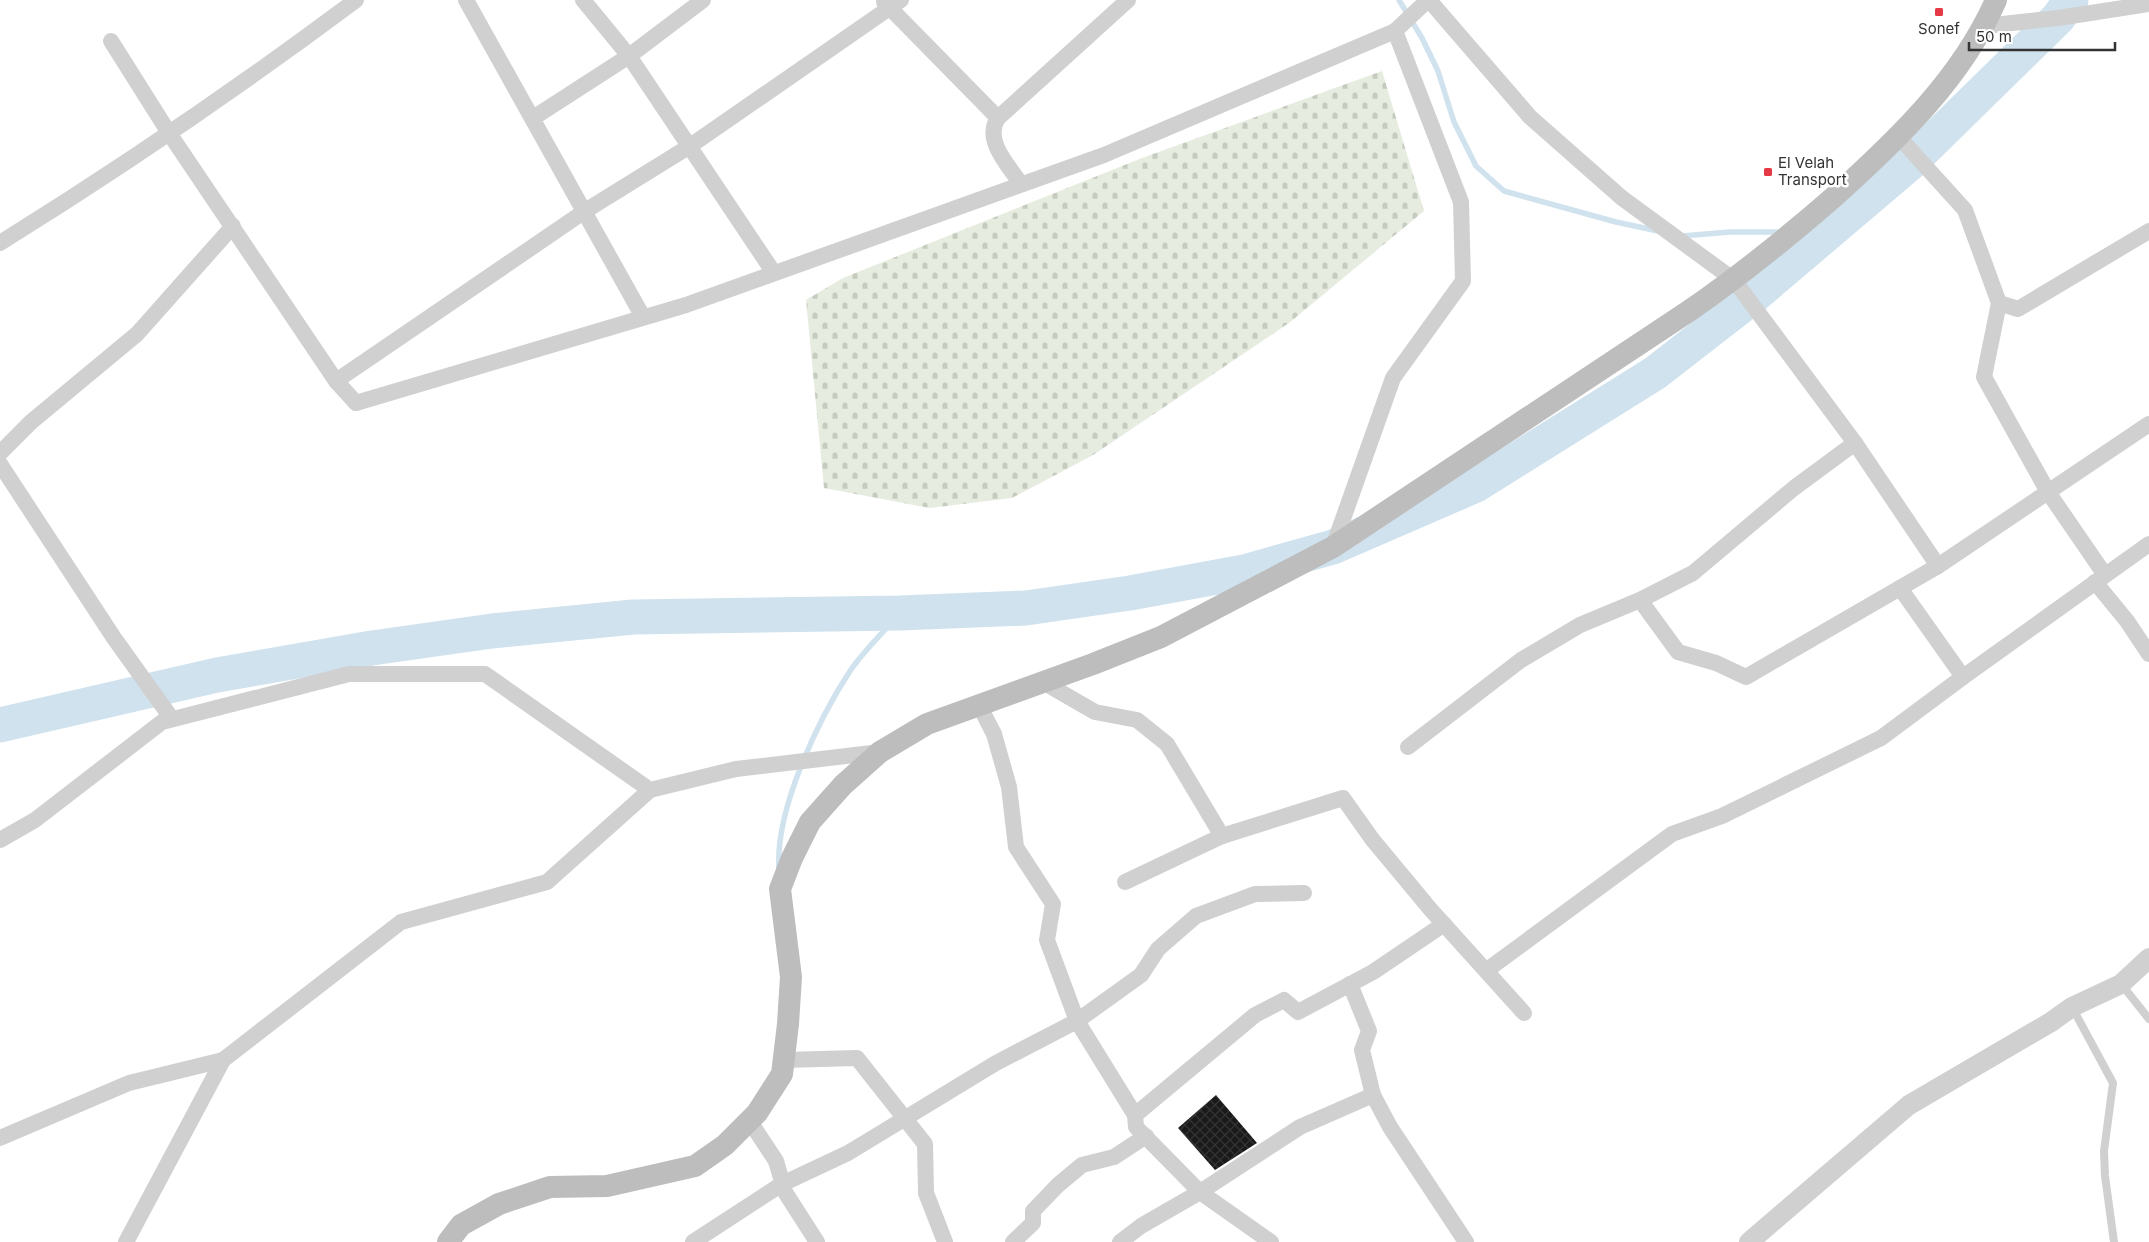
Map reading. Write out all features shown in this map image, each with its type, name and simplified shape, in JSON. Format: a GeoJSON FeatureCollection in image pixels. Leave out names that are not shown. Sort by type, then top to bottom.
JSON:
{"type":"FeatureCollection","features":[{"type":"Feature","properties":{"kind":"main road"},"geometry":{"type":"LineString","coordinates":[[446,1239],[461,1226],[499,1204],[550,1187],[607,1186],[695,1166],[725,1145],[757,1113],[782,1074],[788,1024],[791,977],[780,889],[792,858],[810,822],[843,785],[880,752],[927,724],[1043,682],[1161,636],[1333,547],[1734,280],[1801,226],[1869,165],[1917,116],[1958,65],[1984,26],[1996,0]]}},
{"type":"Feature","properties":{"kind":"street"},"geometry":{"type":"LineString","coordinates":[[0,243],[170,133],[299,43],[356,0]]}},
{"type":"Feature","properties":{"kind":"street"},"geometry":{"type":"LineString","coordinates":[[466,0],[643,317]]}},
{"type":"Feature","properties":{"kind":"street"},"geometry":{"type":"LineString","coordinates":[[583,0],[629,56],[774,273]]}},
{"type":"Feature","properties":{"kind":"street"},"geometry":{"type":"LineString","coordinates":[[533,118],[629,56],[703,0]]}},
{"type":"Feature","properties":{"kind":"street"},"geometry":{"type":"LineString","coordinates":[[1021,184],[997,148],[994,139],[994,124],[998,118],[1128,0]]}},
{"type":"Feature","properties":{"kind":"street"},"geometry":{"type":"LineString","coordinates":[[111,41],[170,133],[336,381],[356,403],[686,305],[1104,155],[1395,31],[1429,0],[1530,118],[1622,198],[1734,280],[1855,443],[1938,566]]}},
{"type":"Feature","properties":{"kind":"street"},"geometry":{"type":"LineString","coordinates":[[336,381],[585,211],[690,146],[891,3],[998,118]]}},
{"type":"Feature","properties":{"kind":"street"},"geometry":{"type":"LineString","coordinates":[[1984,26],[2058,18],[2149,4]]}},
{"type":"Feature","properties":{"kind":"street"},"geometry":{"type":"LineString","coordinates":[[1333,547],[1393,378],[1463,281],[1460,202],[1395,31]]}},
{"type":"Feature","properties":{"kind":"street"},"geometry":{"type":"LineString","coordinates":[[1898,136],[1965,210],[1999,303],[1984,377],[2048,492],[2149,654]]}},
{"type":"Feature","properties":{"kind":"street"},"geometry":{"type":"LineString","coordinates":[[0,453],[31,422],[137,334],[233,226]]}},
{"type":"Feature","properties":{"kind":"street"},"geometry":{"type":"LineString","coordinates":[[1999,303],[2018,309],[2149,231]]}},
{"type":"Feature","properties":{"kind":"street"},"geometry":{"type":"LineString","coordinates":[[1640,600],[1678,652],[1716,663],[1746,677],[1938,566],[2149,424]]}},
{"type":"Feature","properties":{"kind":"street"},"geometry":{"type":"LineString","coordinates":[[1408,747],[1521,660],[1580,625],[1640,600],[1693,572],[1794,488],[1855,443]]}},
{"type":"Feature","properties":{"kind":"street"},"geometry":{"type":"LineString","coordinates":[[0,464],[114,638],[172,720]]}},
{"type":"Feature","properties":{"kind":"street"},"geometry":{"type":"LineString","coordinates":[[1487,970],[1672,834],[1722,816],[1882,738],[1963,677],[2149,544]]}},
{"type":"Feature","properties":{"kind":"street"},"geometry":{"type":"LineString","coordinates":[[1900,588],[1963,677]]}},
{"type":"Feature","properties":{"kind":"street"},"geometry":{"type":"LineString","coordinates":[[0,840],[35,820],[162,722],[350,674],[485,674],[650,790]]}},
{"type":"Feature","properties":{"kind":"street"},"geometry":{"type":"LineString","coordinates":[[1043,682],[1095,712],[1138,720],[1167,744],[1222,836]]}},
{"type":"Feature","properties":{"kind":"street"},"geometry":{"type":"LineString","coordinates":[[979,705],[994,734],[1010,788],[1016,847],[1053,904],[1047,940],[1077,1021],[1135,1115],[1136,1127],[1200,1192],[1271,1242]]}},
{"type":"Feature","properties":{"kind":"street"},"geometry":{"type":"LineString","coordinates":[[0,1138],[129,1083],[223,1060],[401,922],[547,882],[650,790],[736,769],[880,752]]}},
{"type":"Feature","properties":{"kind":"street"},"geometry":{"type":"LineString","coordinates":[[1125,882],[1222,836],[1343,798],[1372,839],[1444,924],[1524,1013]]}},
{"type":"Feature","properties":{"kind":"street"},"geometry":{"type":"LineString","coordinates":[[693,1242],[782,1184],[848,1153],[996,1063],[1077,1021],[1141,974],[1158,949],[1196,916],[1255,894],[1304,893]]}},
{"type":"Feature","properties":{"kind":"street"},"geometry":{"type":"LineString","coordinates":[[1135,1115],[1255,1014],[1284,1000],[1298,1012],[1373,972],[1444,924]]}},
{"type":"Feature","properties":{"kind":"street"},"geometry":{"type":"LineString","coordinates":[[1749,1242],[1909,1105],[2051,1022],[2072,1007],[2121,984],[2149,958]]}},
{"type":"Feature","properties":{"kind":"street"},"geometry":{"type":"LineString","coordinates":[[1350,984],[1370,1031],[1362,1050],[1373,1094],[1390,1126],[1466,1242]]}},
{"type":"Feature","properties":{"kind":"street"},"geometry":{"type":"LineString","coordinates":[[784,1060],[858,1058],[925,1144],[926,1193],[945,1242]]}},
{"type":"Feature","properties":{"kind":"street"},"geometry":{"type":"LineString","coordinates":[[126,1242],[223,1060]]}},
{"type":"Feature","properties":{"kind":"street"},"geometry":{"type":"LineString","coordinates":[[1120,1242],[1141,1226],[1200,1192],[1300,1127],[1373,1094]]}},
{"type":"Feature","properties":{"kind":"street"},"geometry":{"type":"LineString","coordinates":[[749,1120],[776,1161],[784,1192],[818,1242]]}},
{"type":"Feature","properties":{"kind":"street"},"geometry":{"type":"LineString","coordinates":[[1013,1242],[1033,1223],[1033,1211],[1058,1185],[1082,1165],[1114,1157],[1146,1136]]}},
{"type":"Feature","properties":{"kind":"lane"},"geometry":{"type":"LineString","coordinates":[[2121,984],[2149,1019]]}},
{"type":"Feature","properties":{"kind":"lane"},"geometry":{"type":"LineString","coordinates":[[2072,1007],[2113,1083],[2104,1151],[2105,1176],[2114,1242]]}},
{"type":"Feature","properties":{"kind":"green space"},"geometry":{"type":"Polygon","coordinates":[[[1382,71],[1424,211],[1289,323],[1093,455],[1012,498],[930,508],[824,488],[806,300],[843,278],[1142,158],[1382,71]]]}},
{"type":"Feature","properties":{"kind":"building"},"geometry":{"type":"Polygon","coordinates":[[[1216,1095],[1257,1143],[1215,1170],[1178,1128],[1216,1095]]]}},
{"type":"Feature","properties":{"kind":"waterway"},"geometry":{"type":"LineString","coordinates":[[1399,0],[1422,38],[1438,71],[1454,122],[1476,166],[1504,191],[1616,222],[1658,231]]}},
{"type":"Feature","properties":{"kind":"waterway"},"geometry":{"type":"LineString","coordinates":[[0,725],[217,675],[372,648],[492,631],[633,617],[900,613],[1026,608],[1130,593],[1244,572],[1333,547],[1476,485],[1655,373],[1749,300],[1908,165],[2058,18],[2071,0]]}},
{"type":"Feature","properties":{"kind":"waterway"},"geometry":{"type":"LineString","coordinates":[[1809,229],[1838,224]]}},
{"type":"Feature","properties":{"kind":"waterway"},"geometry":{"type":"LineString","coordinates":[[1682,236],[1730,232],[1782,232]]}},
{"type":"Feature","properties":{"kind":"waterway"},"geometry":{"type":"LineString","coordinates":[[779,869],[784,820],[791,793],[812,740],[850,671],[900,613]]}},
{"type":"Feature","properties":{"kind":"place","name":"Sonef"},"geometry":{"type":"Point","coordinates":[1939,12]}},
{"type":"Feature","properties":{"kind":"place","name":"El Velah Transport"},"geometry":{"type":"Point","coordinates":[1768,172]}}]}
